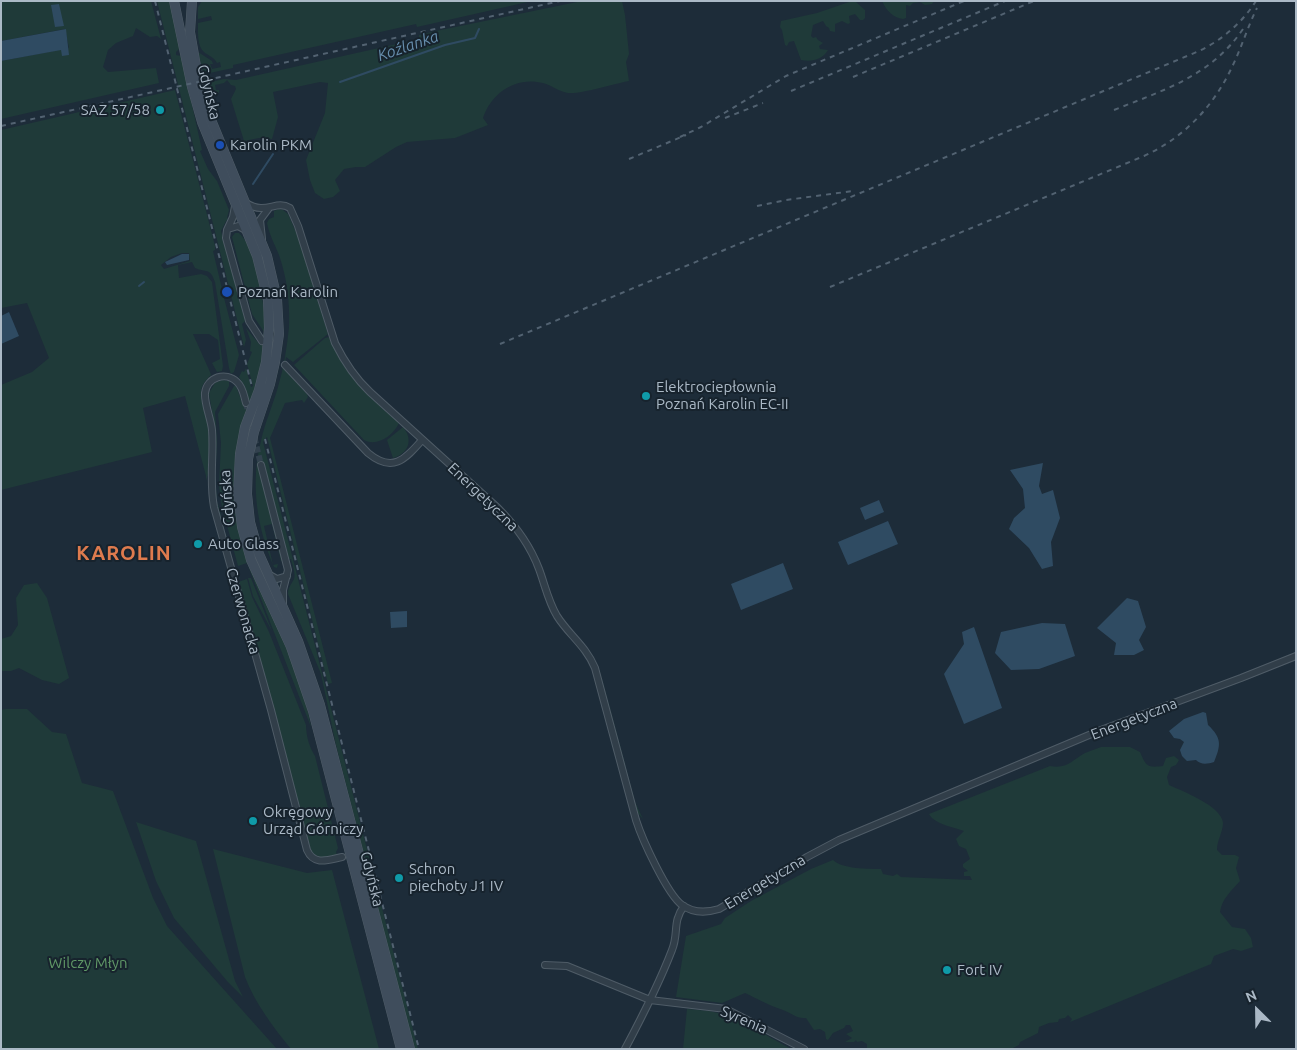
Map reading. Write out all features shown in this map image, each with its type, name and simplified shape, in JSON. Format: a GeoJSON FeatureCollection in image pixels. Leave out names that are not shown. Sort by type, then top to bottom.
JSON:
{"type":"FeatureCollection","features":[{"type":"Feature","properties":{"kind":"main road","name":"Gdyńska"},"geometry":{"type":"LineString","coordinates":[[174,1],[192,87],[202,122],[240,203],[263,245],[272,270],[276,292],[279,313],[278,340],[272,379],[251,443],[248,459],[248,511],[253,533],[268,573],[298,641],[320,706],[410,1049]]}},
{"type":"Feature","properties":{"kind":"main road","name":"Gdyńska"},"geometry":{"type":"LineString","coordinates":[[192,1],[190,32],[204,99],[265,283],[269,328],[264,373],[245,427],[240,454],[238,482],[241,522],[253,564],[287,636],[308,693],[401,1049]]}},
{"type":"Feature","properties":{"kind":"street","name":"Energetyczna"},"geometry":{"type":"LineString","coordinates":[[240,203],[256,208],[284,205],[292,211],[302,236],[332,334],[350,370],[370,392],[508,518],[527,543],[537,563],[552,607],[562,622],[584,646],[592,661],[639,831],[668,888],[684,906],[702,912],[719,910],[807,857],[840,840],[1101,730],[1296,656]]}},
{"type":"Feature","properties":{"kind":"street"},"geometry":{"type":"LineString","coordinates":[[240,203],[226,238],[245,310],[252,328],[262,341]]}},
{"type":"Feature","properties":{"kind":"street"},"geometry":{"type":"LineString","coordinates":[[263,245],[260,220],[269,208]]}},
{"type":"Feature","properties":{"kind":"street"},"geometry":{"type":"LineString","coordinates":[[228,229],[240,227],[247,231]]}},
{"type":"Feature","properties":{"kind":"street"},"geometry":{"type":"LineString","coordinates":[[285,365],[368,453],[379,461],[391,463],[401,461],[422,440]]}},
{"type":"Feature","properties":{"kind":"street","name":"Czerwonacka"},"geometry":{"type":"LineString","coordinates":[[246,403],[241,386],[231,377],[215,378],[206,389],[205,395],[211,420],[213,442],[211,479],[214,507],[271,710],[307,850],[310,856],[322,862],[342,857]]}},
{"type":"Feature","properties":{"kind":"street"},"geometry":{"type":"LineString","coordinates":[[262,465],[288,568],[282,604]]}},
{"type":"Feature","properties":{"kind":"street"},"geometry":{"type":"LineString","coordinates":[[268,573],[275,578],[287,576]]}},
{"type":"Feature","properties":{"kind":"street"},"geometry":{"type":"LineString","coordinates":[[345,830],[345,848],[342,857],[356,873]]}},
{"type":"Feature","properties":{"kind":"street"},"geometry":{"type":"LineString","coordinates":[[625,1049],[673,949],[676,938],[676,919],[684,906]]}},
{"type":"Feature","properties":{"kind":"street","name":"Syrenia"},"geometry":{"type":"LineString","coordinates":[[545,965],[567,966],[650,1000],[726,1010],[792,1046],[804,1049]]}},
{"type":"Feature","properties":{"kind":"green space"},"geometry":{"type":"Polygon","coordinates":[[[1,1],[151,1],[161,39],[157,36],[150,37],[136,28],[133,36],[116,43],[108,50],[103,67],[108,72],[156,68],[159,83],[1,119],[1,61],[69,48],[65,29],[1,41],[1,1]]]}},
{"type":"Feature","properties":{"kind":"green space"},"geometry":{"type":"Polygon","coordinates":[[[157,1],[169,1],[171,4],[180,48],[176,55],[181,56],[202,150],[200,151],[208,169],[217,181],[229,210],[227,218],[229,219],[221,231],[245,321],[242,324],[246,340],[244,347],[157,1]]]}},
{"type":"Feature","properties":{"kind":"green space"},"geometry":{"type":"Polygon","coordinates":[[[202,1],[532,1],[417,27],[416,24],[233,65],[233,68],[205,74],[207,83],[224,79],[236,80],[419,39],[419,35],[436,31],[582,1],[622,1],[629,54],[626,62],[629,81],[574,93],[568,93],[533,81],[514,84],[498,94],[492,101],[483,118],[488,125],[455,138],[407,142],[365,167],[344,169],[335,180],[340,191],[333,197],[324,199],[315,193],[306,160],[325,113],[328,83],[320,82],[273,92],[278,117],[272,139],[259,138],[244,141],[231,99],[236,89],[235,86],[231,85],[227,80],[224,83],[215,85],[219,93],[216,92],[211,100],[213,102],[211,104],[198,52],[212,61],[213,64],[210,64],[212,69],[221,67],[220,62],[217,63],[204,52],[199,43],[198,23],[212,20],[211,16],[198,19],[198,7],[202,1]]]}},
{"type":"Feature","properties":{"kind":"green space"},"geometry":{"type":"Polygon","coordinates":[[[852,1],[865,10],[865,18],[863,20],[860,20],[855,14],[849,16],[850,23],[842,21],[835,24],[835,32],[830,31],[823,21],[813,25],[811,36],[813,38],[816,37],[823,43],[819,46],[820,49],[828,50],[820,58],[809,61],[801,60],[794,41],[789,42],[787,46],[785,45],[780,27],[781,21],[817,13],[852,1]]]}},
{"type":"Feature","properties":{"kind":"green space"},"geometry":{"type":"Polygon","coordinates":[[[882,1],[934,1],[932,4],[925,5],[920,2],[913,3],[910,6],[906,5],[906,18],[903,19],[890,13],[882,1]]]}},
{"type":"Feature","properties":{"kind":"green space"},"geometry":{"type":"Polygon","coordinates":[[[175,90],[215,246],[213,251],[222,294],[239,355],[234,372],[231,374],[215,282],[211,274],[195,268],[192,262],[178,265],[179,278],[201,274],[207,276],[212,282],[223,366],[222,371],[217,372],[212,363],[220,359],[218,340],[209,334],[193,334],[211,375],[203,384],[201,391],[210,441],[210,459],[206,481],[185,396],[143,408],[152,452],[1,490],[1,385],[32,372],[49,358],[27,303],[1,308],[1,130],[175,90]],[[182,253],[171,257],[161,265],[164,269],[190,261],[189,253],[182,253]]]}},
{"type":"Feature","properties":{"kind":"green space"},"geometry":{"type":"Polygon","coordinates":[[[279,209],[288,214],[299,239],[328,334],[293,362],[286,357],[284,369],[308,397],[304,403],[302,400],[285,403],[270,438],[332,683],[328,684],[267,437],[263,442],[418,1049],[414,1049],[336,745],[321,674],[288,594],[294,579],[294,572],[264,463],[259,468],[283,561],[281,561],[272,524],[264,526],[273,564],[263,537],[257,505],[256,473],[263,434],[282,372],[289,327],[286,281],[267,223],[269,219],[274,217],[274,211],[279,209]]]}},
{"type":"Feature","properties":{"kind":"green space"},"geometry":{"type":"Polygon","coordinates":[[[235,233],[239,233],[243,237],[252,257],[262,296],[265,328],[261,370],[243,420],[236,452],[234,503],[246,554],[281,632],[305,699],[311,727],[247,563],[238,566],[222,507],[219,485],[221,443],[218,414],[234,386],[236,386],[243,405],[248,400],[244,385],[239,377],[246,368],[251,387],[253,386],[247,364],[252,352],[250,351],[251,342],[246,328],[260,345],[264,332],[252,314],[232,237],[235,233]]]}},
{"type":"Feature","properties":{"kind":"green space"},"geometry":{"type":"Polygon","coordinates":[[[329,337],[335,351],[350,374],[399,423],[393,432],[384,439],[374,442],[364,440],[294,365],[325,338],[329,337]]]}},
{"type":"Feature","properties":{"kind":"green space"},"geometry":{"type":"Polygon","coordinates":[[[222,380],[229,381],[229,386],[215,412],[217,442],[215,473],[216,436],[209,393],[215,383],[222,380]]]}},
{"type":"Feature","properties":{"kind":"green space"},"geometry":{"type":"Polygon","coordinates":[[[403,427],[408,437],[408,446],[406,450],[393,458],[387,440],[403,427]]]}},
{"type":"Feature","properties":{"kind":"green space"},"geometry":{"type":"Polygon","coordinates":[[[217,501],[234,568],[218,508],[217,501]]]}},
{"type":"Feature","properties":{"kind":"green space"},"geometry":{"type":"Polygon","coordinates":[[[248,578],[251,578],[272,631],[253,596],[248,578]]]}},
{"type":"Feature","properties":{"kind":"green space"},"geometry":{"type":"Polygon","coordinates":[[[247,579],[252,597],[269,632],[306,725],[308,741],[315,756],[338,848],[337,855],[319,858],[311,852],[238,582],[247,579]]]}},
{"type":"Feature","properties":{"kind":"green space"},"geometry":{"type":"Polygon","coordinates":[[[37,583],[47,598],[69,678],[59,684],[42,680],[19,668],[11,671],[1,671],[1,639],[11,636],[18,625],[16,598],[24,585],[37,583]]]}},
{"type":"Feature","properties":{"kind":"green space"},"geometry":{"type":"Polygon","coordinates":[[[597,658],[635,802],[643,819],[637,812],[597,658]]]}},
{"type":"Feature","properties":{"kind":"green space","name":"Wilczy Młyn"},"geometry":{"type":"Polygon","coordinates":[[[27,709],[52,732],[66,734],[82,783],[113,791],[153,898],[167,926],[277,1049],[1,1049],[1,710],[27,709]]]}},
{"type":"Feature","properties":{"kind":"green space"},"geometry":{"type":"Polygon","coordinates":[[[1101,747],[1130,747],[1140,752],[1146,763],[1154,767],[1163,766],[1166,758],[1174,756],[1179,760],[1176,765],[1171,767],[1167,777],[1169,785],[1192,795],[1216,811],[1223,823],[1217,850],[1222,855],[1235,855],[1239,857],[1236,868],[1240,881],[1225,899],[1220,912],[1232,927],[1245,929],[1251,938],[1253,947],[1241,951],[1233,949],[1214,956],[1211,964],[1070,1022],[1072,1019],[1068,1015],[1065,1018],[1059,1019],[1058,1022],[1039,1027],[1038,1033],[1011,1049],[867,1049],[867,1044],[862,1041],[845,1042],[852,1038],[846,1034],[853,1031],[850,1025],[846,1025],[844,1028],[833,1033],[828,1040],[826,1039],[825,1032],[820,1029],[814,1030],[806,1018],[797,1017],[745,993],[722,1003],[676,997],[686,936],[721,924],[725,918],[751,901],[811,869],[833,860],[849,867],[881,869],[883,874],[893,876],[897,874],[901,877],[972,880],[970,876],[964,876],[964,872],[968,871],[963,867],[963,864],[970,859],[966,849],[959,846],[956,839],[964,831],[939,823],[929,814],[1050,766],[1065,765],[1085,753],[1101,747]]]}},
{"type":"Feature","properties":{"kind":"green space"},"geometry":{"type":"Polygon","coordinates":[[[136,822],[196,841],[235,981],[243,997],[227,981],[174,918],[156,881],[136,822]]]}},
{"type":"Feature","properties":{"kind":"green space"},"geometry":{"type":"Polygon","coordinates":[[[213,849],[307,873],[332,870],[379,1049],[291,1049],[265,1014],[245,977],[213,849]]]}},
{"type":"Feature","properties":{"kind":"green space"},"geometry":{"type":"Polygon","coordinates":[[[687,1009],[732,1016],[791,1049],[683,1049],[687,1009]]]}},
{"type":"Feature","properties":{"kind":"water"},"geometry":{"type":"Polygon","coordinates":[[[59,4],[64,26],[55,27],[51,5],[59,4]]]}},
{"type":"Feature","properties":{"kind":"water"},"geometry":{"type":"Polygon","coordinates":[[[66,29],[69,55],[62,56],[61,50],[1,61],[1,41],[66,29]]]}},
{"type":"Feature","properties":{"kind":"water"},"geometry":{"type":"Polygon","coordinates":[[[182,254],[189,254],[189,260],[167,265],[165,262],[182,254]]]}},
{"type":"Feature","properties":{"kind":"water"},"geometry":{"type":"Polygon","coordinates":[[[9,312],[19,336],[1,344],[1,316],[9,312]]]}},
{"type":"Feature","properties":{"kind":"water"},"geometry":{"type":"Polygon","coordinates":[[[1043,463],[1039,486],[1042,494],[1053,490],[1060,518],[1051,542],[1053,566],[1042,569],[1029,548],[1009,529],[1014,518],[1025,508],[1023,489],[1010,470],[1043,463]]]}},
{"type":"Feature","properties":{"kind":"water"},"geometry":{"type":"Polygon","coordinates":[[[879,500],[884,512],[865,520],[860,508],[879,500]]]}},
{"type":"Feature","properties":{"kind":"water"},"geometry":{"type":"Polygon","coordinates":[[[888,521],[898,544],[848,565],[838,542],[888,521]]]}},
{"type":"Feature","properties":{"kind":"water"},"geometry":{"type":"Polygon","coordinates":[[[783,563],[793,589],[741,610],[731,584],[783,563]]]}},
{"type":"Feature","properties":{"kind":"water"},"geometry":{"type":"Polygon","coordinates":[[[1127,598],[1138,601],[1146,627],[1139,640],[1144,650],[1134,655],[1114,655],[1116,643],[1097,628],[1127,598]]]}},
{"type":"Feature","properties":{"kind":"water"},"geometry":{"type":"Polygon","coordinates":[[[407,611],[407,627],[391,628],[390,612],[407,611]]]}},
{"type":"Feature","properties":{"kind":"water"},"geometry":{"type":"Polygon","coordinates":[[[1042,623],[1065,624],[1075,656],[1039,669],[1011,670],[995,653],[1001,632],[1042,623]]]}},
{"type":"Feature","properties":{"kind":"water"},"geometry":{"type":"Polygon","coordinates":[[[974,627],[1002,708],[964,724],[944,674],[964,644],[962,632],[974,627]]]}},
{"type":"Feature","properties":{"kind":"water"},"geometry":{"type":"Polygon","coordinates":[[[1203,712],[1206,713],[1208,725],[1216,734],[1219,742],[1214,762],[1207,764],[1196,760],[1187,761],[1182,756],[1180,750],[1184,742],[1174,738],[1169,731],[1184,719],[1203,712]]]}},
{"type":"Feature","properties":{"kind":"waterway","name":"Koźlanka"},"geometry":{"type":"LineString","coordinates":[[340,82],[445,45],[475,38],[479,29]]}},
{"type":"Feature","properties":{"kind":"waterway"},"geometry":{"type":"LineString","coordinates":[[253,184],[273,154]]}},
{"type":"Feature","properties":{"kind":"waterway"},"geometry":{"type":"LineString","coordinates":[[139,286],[144,282]]}},
{"type":"Feature","properties":{"kind":"tunnel"},"geometry":{"type":"LineString","coordinates":[[246,403],[261,465]]}},
{"type":"Feature","properties":{"kind":"railway"},"geometry":{"type":"LineString","coordinates":[[155,1],[252,387]]}},
{"type":"Feature","properties":{"kind":"railway"},"geometry":{"type":"LineString","coordinates":[[1,126],[560,1]]}},
{"type":"Feature","properties":{"kind":"railway"},"geometry":{"type":"LineString","coordinates":[[680,137],[701,127],[786,76],[964,1]]}},
{"type":"Feature","properties":{"kind":"railway"},"geometry":{"type":"LineString","coordinates":[[791,91],[1005,1]]}},
{"type":"Feature","properties":{"kind":"railway"},"geometry":{"type":"LineString","coordinates":[[853,77],[1034,1]]}},
{"type":"Feature","properties":{"kind":"railway"},"geometry":{"type":"LineString","coordinates":[[500,344],[1199,51],[1216,42],[1231,30],[1256,1]]}},
{"type":"Feature","properties":{"kind":"railway"},"geometry":{"type":"LineString","coordinates":[[830,287],[1144,156],[1173,140],[1197,119],[1217,94],[1233,65],[1257,8]]}},
{"type":"Feature","properties":{"kind":"railway"},"geometry":{"type":"LineString","coordinates":[[1114,110],[1151,96],[1201,70],[1216,59],[1243,29]]}},
{"type":"Feature","properties":{"kind":"railway"},"geometry":{"type":"LineString","coordinates":[[725,118],[763,103]]}},
{"type":"Feature","properties":{"kind":"railway"},"geometry":{"type":"LineString","coordinates":[[629,159],[686,135]]}},
{"type":"Feature","properties":{"kind":"railway"},"geometry":{"type":"LineString","coordinates":[[757,206],[853,191]]}},
{"type":"Feature","properties":{"kind":"railway"},"geometry":{"type":"LineString","coordinates":[[265,439],[419,1049]]}},
{"type":"Feature","properties":{"kind":"place","name":"SAZ 57/58"},"geometry":{"type":"Point","coordinates":[160,110]}},
{"type":"Feature","properties":{"kind":"place","name":"Karolin PKM"},"geometry":{"type":"Point","coordinates":[220,145]}},
{"type":"Feature","properties":{"kind":"place","name":"Poznań Karolin"},"geometry":{"type":"Point","coordinates":[227,292]}},
{"type":"Feature","properties":{"kind":"place","name":"Elektrociepłownia Poznań Karolin EC-II"},"geometry":{"type":"Point","coordinates":[646,396]}},
{"type":"Feature","properties":{"kind":"place","name":"Auto Glass"},"geometry":{"type":"Point","coordinates":[198,544]}},
{"type":"Feature","properties":{"kind":"place","name":"Okręgowy Urząd Górniczy"},"geometry":{"type":"Point","coordinates":[253,821]}},
{"type":"Feature","properties":{"kind":"place","name":"Schron piechoty J1 IV"},"geometry":{"type":"Point","coordinates":[399,878]}},
{"type":"Feature","properties":{"kind":"place","name":"Fort IV"},"geometry":{"type":"Point","coordinates":[947,970]}},
{"type":"Feature","properties":{"kind":"district","name":"KAROLIN"},"geometry":{"type":"Point","coordinates":[124,553]}}]}
